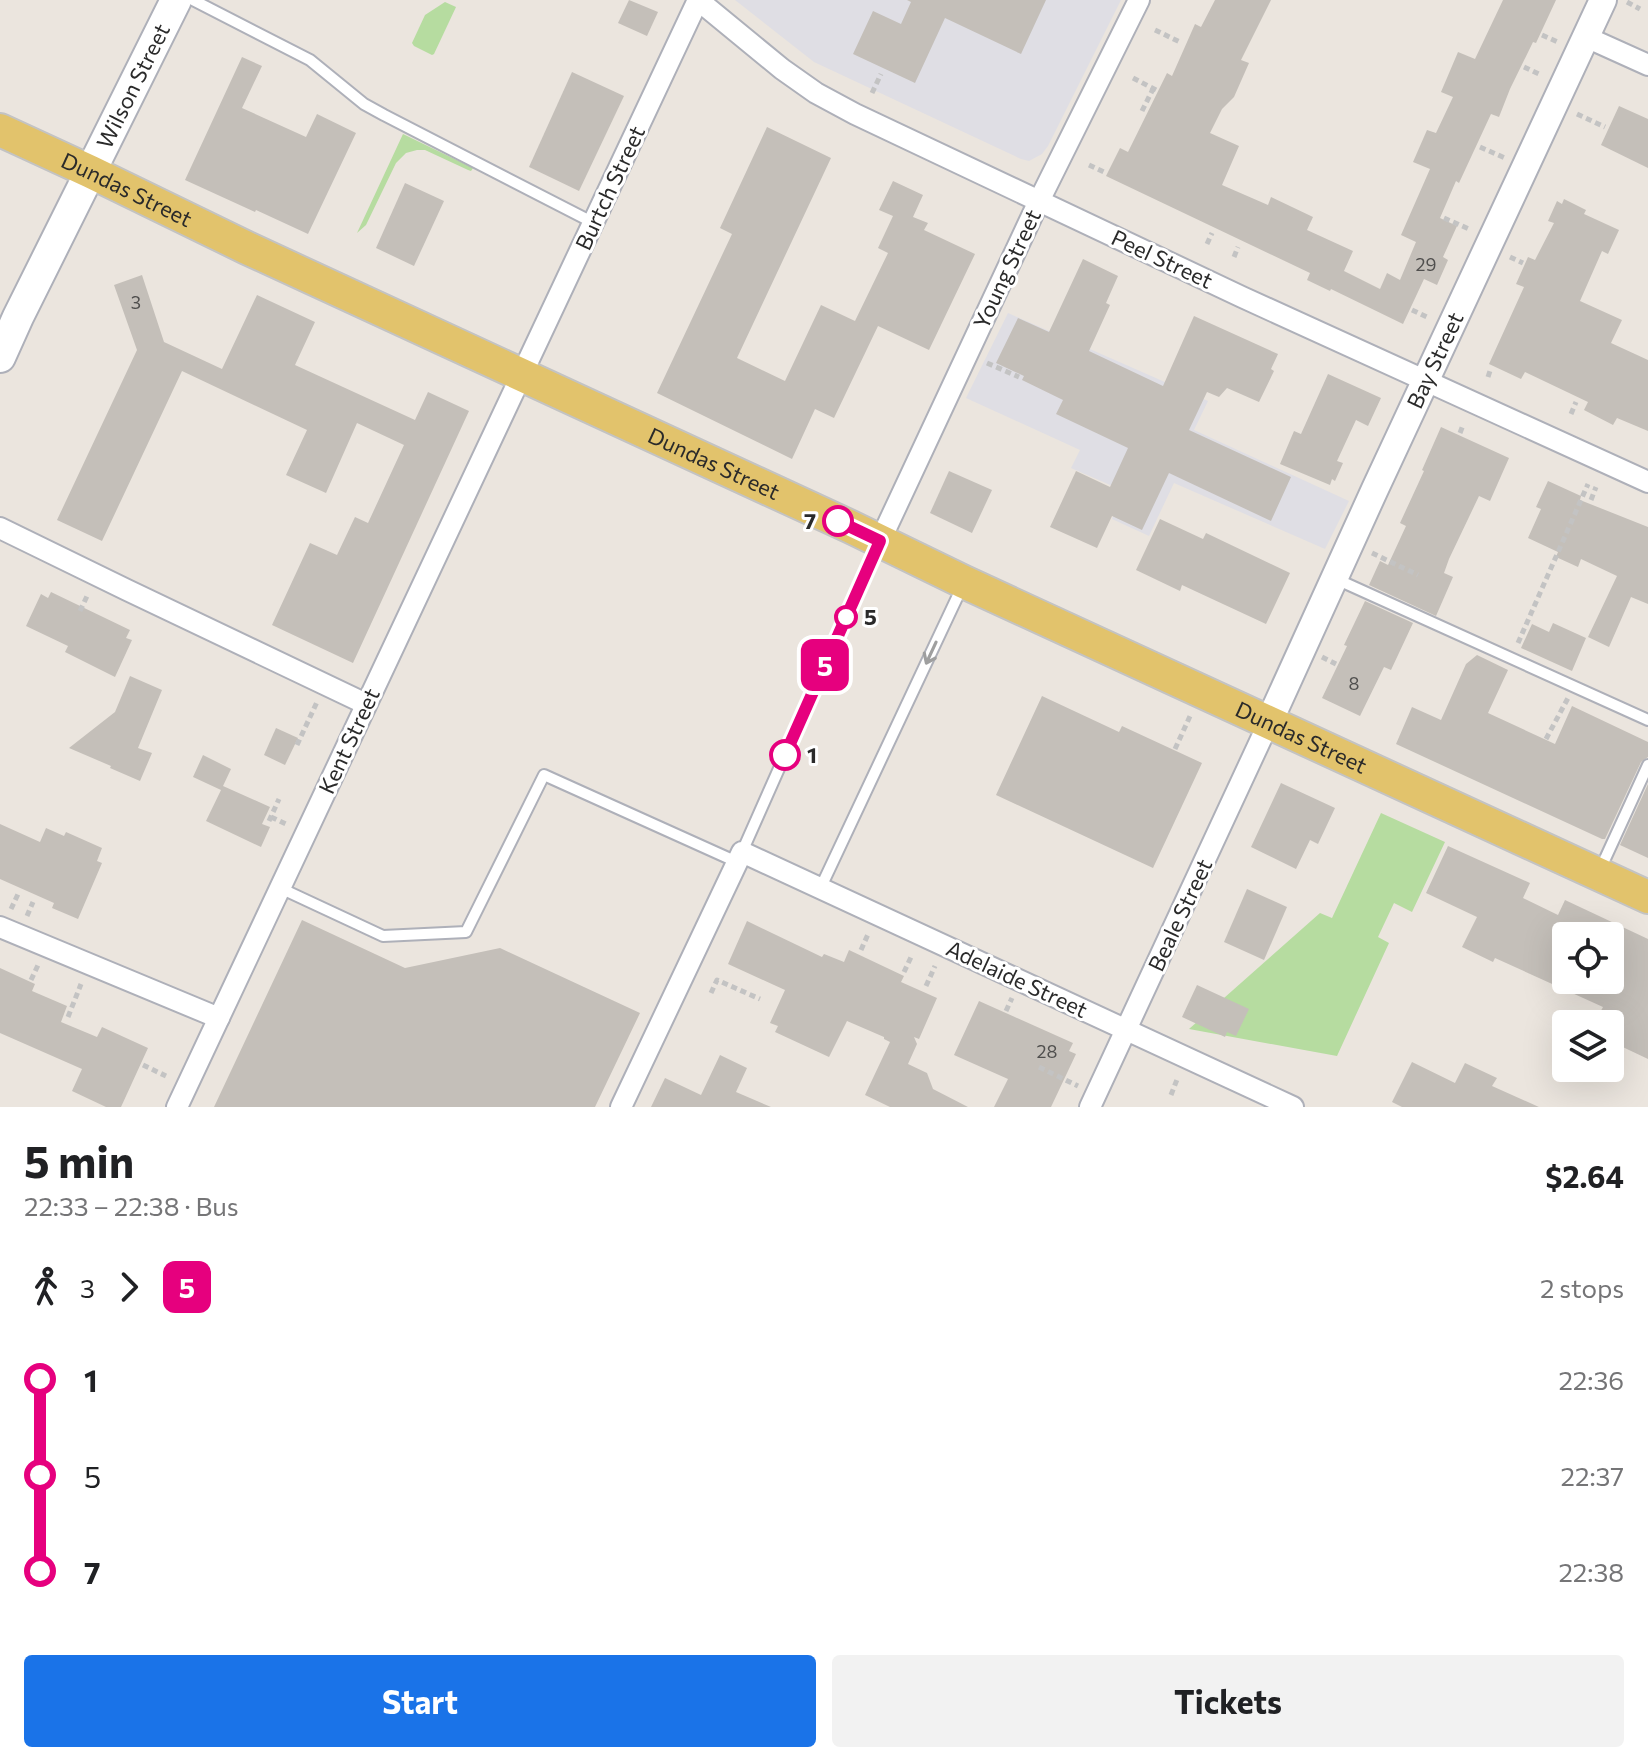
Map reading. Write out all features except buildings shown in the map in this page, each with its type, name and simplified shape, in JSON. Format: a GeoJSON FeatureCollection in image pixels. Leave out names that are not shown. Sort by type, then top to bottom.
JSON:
{"type":"FeatureCollection","features":[{"type":"Feature","properties":{"kind":"main road","name":"Wilson Street"},"geometry":{"type":"LineString","coordinates":[[0,357],[176,0]]}},
{"type":"Feature","properties":{"kind":"main road","name":"Dundas Street"},"geometry":{"type":"LineString","coordinates":[[0,130],[964,582],[1648,897]]}},
{"type":"Feature","properties":{"kind":"street","name":"Burtch Street"},"geometry":{"type":"LineString","coordinates":[[522,376],[698,0]]}},
{"type":"Feature","properties":{"kind":"street","name":"Peel Street"},"geometry":{"type":"LineString","coordinates":[[698,0],[755,49],[816,93],[855,114],[1648,482]]}},
{"type":"Feature","properties":{"kind":"street","name":"Young Street"},"geometry":{"type":"LineString","coordinates":[[880,541],[1039,201],[1139,0]]}},
{"type":"Feature","properties":{"kind":"street","name":"Bay Street"},"geometry":{"type":"LineString","coordinates":[[1269,722],[1426,381],[1575,41],[1603,0]]}},
{"type":"Feature","properties":{"kind":"street"},"geometry":{"type":"LineString","coordinates":[[1575,41],[1648,65]]}},
{"type":"Feature","properties":{"kind":"street","name":"Kent Street"},"geometry":{"type":"LineString","coordinates":[[177,1107],[522,376]]}},
{"type":"Feature","properties":{"kind":"street"},"geometry":{"type":"LineString","coordinates":[[0,528],[366,704]]}},
{"type":"Feature","properties":{"kind":"street","name":"Beale Street"},"geometry":{"type":"LineString","coordinates":[[1090,1107],[1269,722]]}},
{"type":"Feature","properties":{"kind":"street"},"geometry":{"type":"LineString","coordinates":[[621,1107],[739,857]]}},
{"type":"Feature","properties":{"kind":"street","name":"Adelaide Street"},"geometry":{"type":"LineString","coordinates":[[739,857],[820,889],[1293,1107]]}},
{"type":"Feature","properties":{"kind":"street"},"geometry":{"type":"LineString","coordinates":[[6,918],[219,1018]]}},
{"type":"Feature","properties":{"kind":"lane"},"geometry":{"type":"LineString","coordinates":[[193,0],[310,60],[364,104],[594,223]]}},
{"type":"Feature","properties":{"kind":"lane"},"geometry":{"type":"LineString","coordinates":[[280,888],[383,936],[466,932],[544,775],[739,857],[880,541]]}},
{"type":"Feature","properties":{"kind":"lane"},"geometry":{"type":"LineString","coordinates":[[1335,578],[1648,720]]}},
{"type":"Feature","properties":{"kind":"lane"},"geometry":{"type":"LineString","coordinates":[[820,889],[964,582]]}},
{"type":"Feature","properties":{"kind":"lane"},"geometry":{"type":"LineString","coordinates":[[1598,874],[1648,765]]}},
{"type":"Feature","properties":{"kind":"path"},"geometry":{"type":"LineString","coordinates":[[1624,1],[1640,9]]}},
{"type":"Feature","properties":{"kind":"path"},"geometry":{"type":"LineString","coordinates":[[1155,30],[1182,43]]}},
{"type":"Feature","properties":{"kind":"path"},"geometry":{"type":"LineString","coordinates":[[1542,35],[1575,41]]}},
{"type":"Feature","properties":{"kind":"path"},"geometry":{"type":"LineString","coordinates":[[1524,67],[1548,79]]}},
{"type":"Feature","properties":{"kind":"path"},"geometry":{"type":"LineString","coordinates":[[872,93],[881,74]]}},
{"type":"Feature","properties":{"kind":"path"},"geometry":{"type":"LineString","coordinates":[[1133,78],[1155,90],[1142,111]]}},
{"type":"Feature","properties":{"kind":"path"},"geometry":{"type":"LineString","coordinates":[[1571,112],[1605,127]]}},
{"type":"Feature","properties":{"kind":"path"},"geometry":{"type":"LineString","coordinates":[[1480,147],[1510,160]]}},
{"type":"Feature","properties":{"kind":"path"},"geometry":{"type":"LineString","coordinates":[[1089,165],[1104,172]]}},
{"type":"Feature","properties":{"kind":"path"},"geometry":{"type":"LineString","coordinates":[[1444,218],[1477,233]]}},
{"type":"Feature","properties":{"kind":"path"},"geometry":{"type":"LineString","coordinates":[[1207,244],[1212,233]]}},
{"type":"Feature","properties":{"kind":"path"},"geometry":{"type":"LineString","coordinates":[[1234,257],[1238,247]]}},
{"type":"Feature","properties":{"kind":"path"},"geometry":{"type":"LineString","coordinates":[[1504,254],[1523,263]]}},
{"type":"Feature","properties":{"kind":"path"},"geometry":{"type":"LineString","coordinates":[[1412,310],[1436,321]]}},
{"type":"Feature","properties":{"kind":"path"},"geometry":{"type":"LineString","coordinates":[[981,360],[1019,377]]}},
{"type":"Feature","properties":{"kind":"path"},"geometry":{"type":"LineString","coordinates":[[1488,377],[1491,368]]}},
{"type":"Feature","properties":{"kind":"path"},"geometry":{"type":"LineString","coordinates":[[1571,414],[1576,402]]}},
{"type":"Feature","properties":{"kind":"path"},"geometry":{"type":"LineString","coordinates":[[1460,433],[1463,425]]}},
{"type":"Feature","properties":{"kind":"path"},"geometry":{"type":"LineString","coordinates":[[1512,658],[1588,484]]}},
{"type":"Feature","properties":{"kind":"path"},"geometry":{"type":"LineString","coordinates":[[1591,500],[1596,487]]}},
{"type":"Feature","properties":{"kind":"path"},"geometry":{"type":"LineString","coordinates":[[1368,551],[1418,575]]}},
{"type":"Feature","properties":{"kind":"path"},"geometry":{"type":"LineString","coordinates":[[80,611],[89,591]]}},
{"type":"Feature","properties":{"kind":"path"},"geometry":{"type":"LineString","coordinates":[[1546,739],[1574,686]]}},
{"type":"Feature","properties":{"kind":"path"},"geometry":{"type":"LineString","coordinates":[[297,745],[301,727],[318,701]]}},
{"type":"Feature","properties":{"kind":"path"},"geometry":{"type":"LineString","coordinates":[[1175,749],[1191,714]]}},
{"type":"Feature","properties":{"kind":"path"},"geometry":{"type":"LineString","coordinates":[[279,799],[270,819],[288,825]]}},
{"type":"Feature","properties":{"kind":"path"},"geometry":{"type":"LineString","coordinates":[[6,918],[19,892]]}},
{"type":"Feature","properties":{"kind":"path"},"geometry":{"type":"LineString","coordinates":[[27,916],[33,902]]}},
{"type":"Feature","properties":{"kind":"path"},"geometry":{"type":"LineString","coordinates":[[861,950],[869,932]]}},
{"type":"Feature","properties":{"kind":"path"},"geometry":{"type":"LineString","coordinates":[[904,972],[913,952]]}},
{"type":"Feature","properties":{"kind":"path"},"geometry":{"type":"LineString","coordinates":[[31,980],[39,962]]}},
{"type":"Feature","properties":{"kind":"path"},"geometry":{"type":"LineString","coordinates":[[926,986],[937,963]]}},
{"type":"Feature","properties":{"kind":"path"},"geometry":{"type":"LineString","coordinates":[[68,1017],[83,980]]}},
{"type":"Feature","properties":{"kind":"path"},"geometry":{"type":"LineString","coordinates":[[711,993],[717,980],[760,999]]}},
{"type":"Feature","properties":{"kind":"path"},"geometry":{"type":"LineString","coordinates":[[1006,1011],[1012,997]]}},
{"type":"Feature","properties":{"kind":"path"},"geometry":{"type":"LineString","coordinates":[[143,1065],[166,1076]]}},
{"type":"Feature","properties":{"kind":"path"},"geometry":{"type":"LineString","coordinates":[[1039,1067],[1081,1087]]}},
{"type":"Feature","properties":{"kind":"path"},"geometry":{"type":"LineString","coordinates":[[1171,1095],[1179,1076]]}},
{"type":"Feature","properties":{"kind":"shaded area"},"geometry":{"type":"Polygon","coordinates":[[[735,0],[1121,0],[1048,146],[1042,154],[1029,161],[814,62],[735,0]]]}},
{"type":"Feature","properties":{"kind":"shaded area"},"geometry":{"type":"Polygon","coordinates":[[[1008,313],[1208,401],[1194,430],[1349,501],[1325,549],[1174,483],[1149,536],[1112,519],[1124,491],[1071,468],[1080,450],[966,398],[1008,313]]]}},
{"type":"Feature","properties":{"kind":"green space"},"geometry":{"type":"Polygon","coordinates":[[[445,2],[456,7],[432,55],[412,43],[425,15],[445,2]]]}},
{"type":"Feature","properties":{"kind":"green space"},"geometry":{"type":"Polygon","coordinates":[[[403,134],[473,168],[468,170],[425,150],[406,153],[396,163],[366,225],[357,233],[403,134]]]}},
{"type":"Feature","properties":{"kind":"green space"},"geometry":{"type":"Polygon","coordinates":[[[1381,813],[1445,842],[1412,912],[1394,903],[1378,937],[1389,943],[1337,1056],[1189,1029],[1320,913],[1332,918],[1381,813]]]}},
{"type":"Feature","properties":{"kind":"bus line","name":"5"},"geometry":{"type":"LineString","coordinates":[[785,755],[880,541],[838,521]]}},
{"type":"Feature","properties":{"kind":"place","name":"7"},"geometry":{"type":"Point","coordinates":[838,521]}},
{"type":"Feature","properties":{"kind":"place","name":"5"},"geometry":{"type":"Point","coordinates":[846,617]}},
{"type":"Feature","properties":{"kind":"place","name":"1"},"geometry":{"type":"Point","coordinates":[785,755]}}]}
